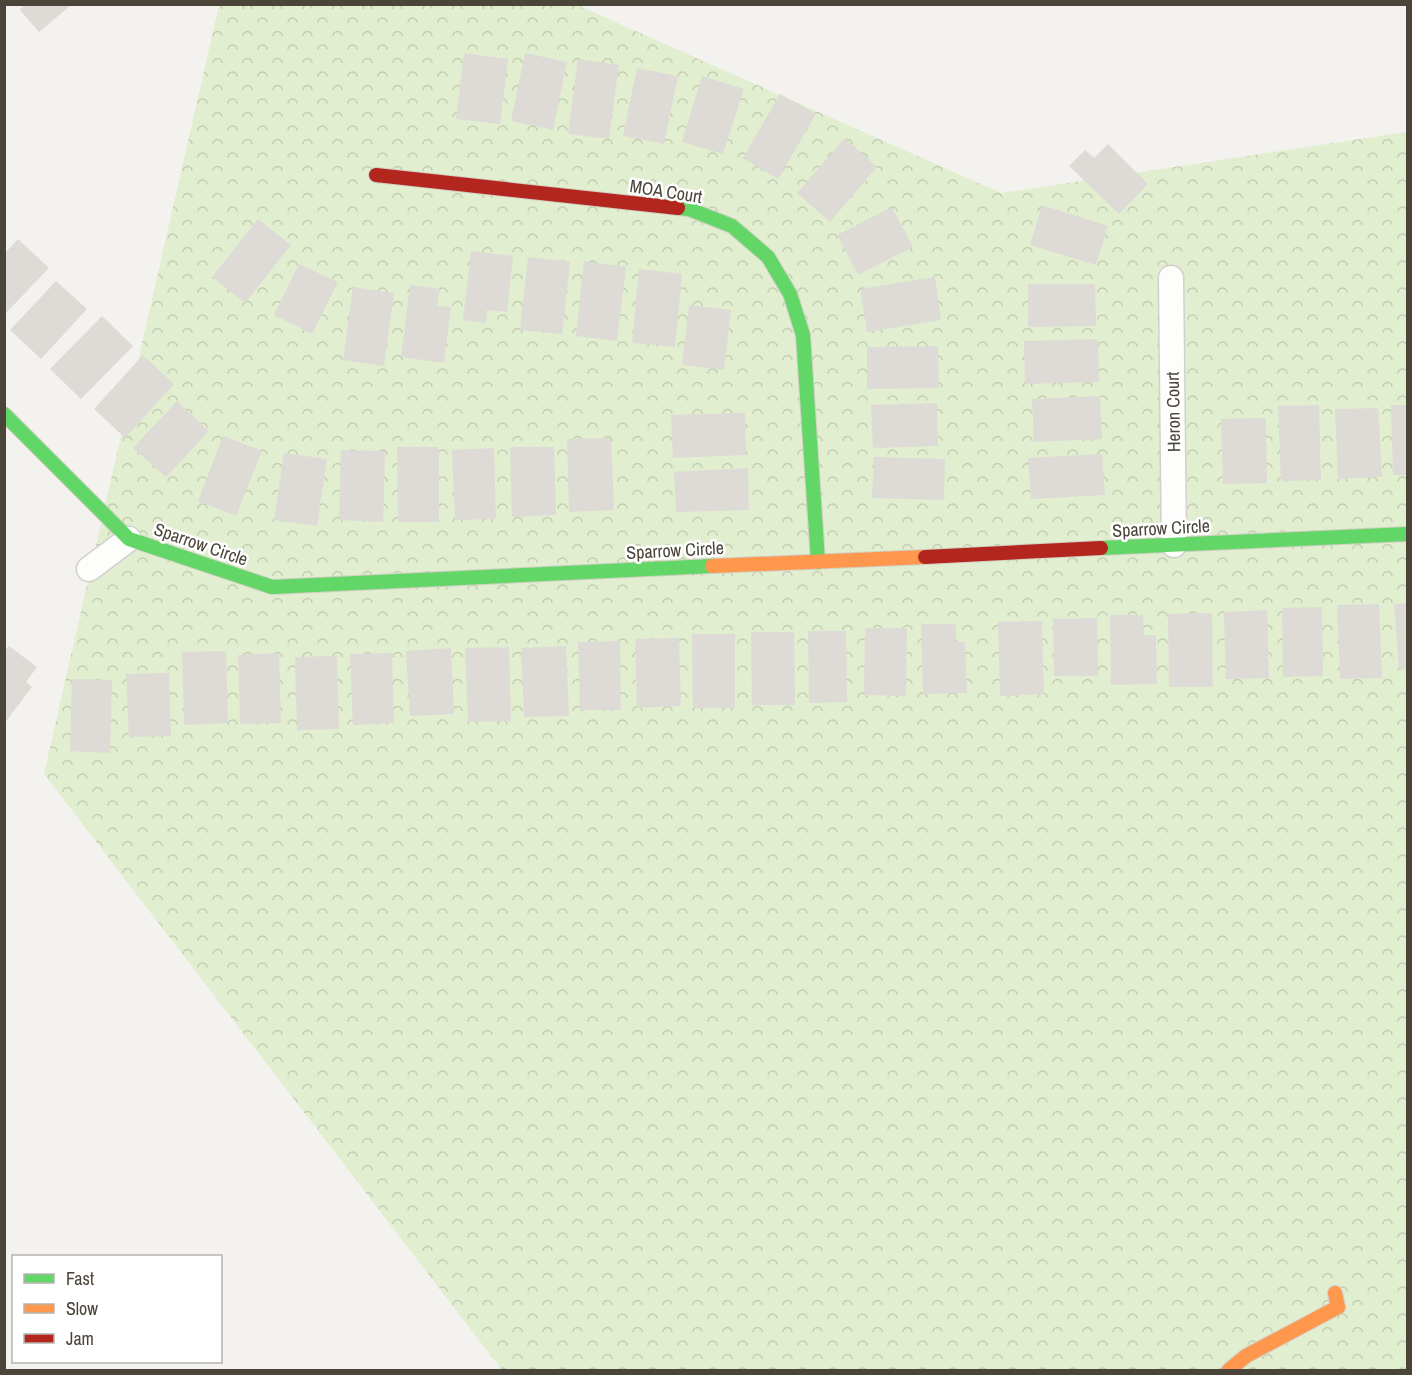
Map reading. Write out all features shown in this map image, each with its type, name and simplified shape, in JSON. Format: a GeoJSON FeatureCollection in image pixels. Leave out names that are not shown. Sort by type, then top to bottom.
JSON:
{"type":"FeatureCollection","features":[{"type":"Feature","properties":{"kind":"street","name":"MOA Court"},"geometry":{"type":"LineString","coordinates":[[376,175],[689,209],[732,226],[768,257],[790,294],[803,335],[818,562]]}},
{"type":"Feature","properties":{"kind":"street","name":"Heron Court"},"geometry":{"type":"LineString","coordinates":[[1171,278],[1174,545]]}},
{"type":"Feature","properties":{"kind":"street","name":"Sparrow Circle"},"geometry":{"type":"LineString","coordinates":[[4,414],[129,538],[272,587],[1407,534]]}},
{"type":"Feature","properties":{"kind":"street"},"geometry":{"type":"LineString","coordinates":[[89,569],[129,538]]}},
{"type":"Feature","properties":{"kind":"street"},"geometry":{"type":"LineString","coordinates":[[1229,1371],[1246,1356],[1338,1307],[1335,1293]]}},
{"type":"Feature","properties":{"kind":"green space"},"geometry":{"type":"Polygon","coordinates":[[[219,5],[577,5],[1001,193],[1407,132],[1407,1370],[502,1370],[44,774],[219,5]]]}},
{"type":"Feature","properties":{"kind":"building"},"geometry":{"type":"Polygon","coordinates":[[[25,4],[72,4],[39,32],[20,10],[25,4]]]}},
{"type":"Feature","properties":{"kind":"building"},"geometry":{"type":"Polygon","coordinates":[[[464,53],[508,59],[500,124],[456,119],[464,53]]]}},
{"type":"Feature","properties":{"kind":"building"},"geometry":{"type":"Polygon","coordinates":[[[525,53],[567,62],[553,130],[511,121],[525,53]]]}},
{"type":"Feature","properties":{"kind":"building"},"geometry":{"type":"Polygon","coordinates":[[[578,59],[619,65],[609,139],[568,134],[578,59]]]}},
{"type":"Feature","properties":{"kind":"building"},"geometry":{"type":"Polygon","coordinates":[[[637,68],[678,76],[664,144],[623,136],[637,68]]]}},
{"type":"Feature","properties":{"kind":"building"},"geometry":{"type":"Polygon","coordinates":[[[702,76],[744,89],[723,154],[682,142],[702,76]]]}},
{"type":"Feature","properties":{"kind":"building"},"geometry":{"type":"Polygon","coordinates":[[[780,94],[816,114],[778,179],[743,158],[780,94]]]}},
{"type":"Feature","properties":{"kind":"building"},"geometry":{"type":"Polygon","coordinates":[[[845,138],[877,167],[830,222],[797,193],[845,138]]]}},
{"type":"Feature","properties":{"kind":"building"},"geometry":{"type":"Polygon","coordinates":[[[1108,144],[1148,184],[1119,214],[1069,166],[1085,150],[1094,158],[1108,144]]]}},
{"type":"Feature","properties":{"kind":"building"},"geometry":{"type":"Polygon","coordinates":[[[1042,205],[1108,226],[1096,265],[1030,245],[1042,205]]]}},
{"type":"Feature","properties":{"kind":"building"},"geometry":{"type":"Polygon","coordinates":[[[892,207],[913,247],[858,275],[837,235],[892,207]]]}},
{"type":"Feature","properties":{"kind":"building"},"geometry":{"type":"Polygon","coordinates":[[[258,219],[291,245],[245,303],[212,277],[258,219]]]}},
{"type":"Feature","properties":{"kind":"building"},"geometry":{"type":"Polygon","coordinates":[[[18,239],[49,268],[4,315],[4,254],[18,239]]]}},
{"type":"Feature","properties":{"kind":"building"},"geometry":{"type":"Polygon","coordinates":[[[471,251],[513,256],[507,312],[487,310],[486,323],[463,320],[471,251]]]}},
{"type":"Feature","properties":{"kind":"building"},"geometry":{"type":"Polygon","coordinates":[[[528,257],[570,262],[562,334],[520,330],[528,257]]]}},
{"type":"Feature","properties":{"kind":"building"},"geometry":{"type":"Polygon","coordinates":[[[584,261],[626,267],[617,341],[576,336],[584,261]]]}},
{"type":"Feature","properties":{"kind":"building"},"geometry":{"type":"Polygon","coordinates":[[[299,264],[338,282],[312,334],[274,315],[299,264]]]}},
{"type":"Feature","properties":{"kind":"building"},"geometry":{"type":"Polygon","coordinates":[[[639,269],[682,274],[675,347],[632,343],[639,269]]]}},
{"type":"Feature","properties":{"kind":"building"},"geometry":{"type":"Polygon","coordinates":[[[935,277],[941,320],[867,332],[860,289],[935,277]]]}},
{"type":"Feature","properties":{"kind":"building"},"geometry":{"type":"Polygon","coordinates":[[[56,281],[87,309],[41,359],[10,330],[56,281]]]}},
{"type":"Feature","properties":{"kind":"building"},"geometry":{"type":"Polygon","coordinates":[[[1028,284],[1095,284],[1096,326],[1028,327],[1028,284]]]}},
{"type":"Feature","properties":{"kind":"building"},"geometry":{"type":"Polygon","coordinates":[[[410,285],[440,289],[437,306],[451,307],[444,363],[401,357],[410,285]]]}},
{"type":"Feature","properties":{"kind":"building"},"geometry":{"type":"Polygon","coordinates":[[[353,287],[394,293],[384,366],[343,360],[353,287]]]}},
{"type":"Feature","properties":{"kind":"building"},"geometry":{"type":"Polygon","coordinates":[[[689,305],[731,310],[724,370],[682,365],[689,305]]]}},
{"type":"Feature","properties":{"kind":"building"},"geometry":{"type":"Polygon","coordinates":[[[102,316],[133,346],[81,399],[50,369],[102,316]]]}},
{"type":"Feature","properties":{"kind":"building"},"geometry":{"type":"Polygon","coordinates":[[[1098,339],[1099,382],[1025,384],[1024,341],[1098,339]]]}},
{"type":"Feature","properties":{"kind":"building"},"geometry":{"type":"Polygon","coordinates":[[[938,346],[939,388],[867,389],[867,347],[938,346]]]}},
{"type":"Feature","properties":{"kind":"building"},"geometry":{"type":"Polygon","coordinates":[[[143,355],[174,384],[125,438],[94,409],[143,355]]]}},
{"type":"Feature","properties":{"kind":"building"},"geometry":{"type":"Polygon","coordinates":[[[1100,396],[1102,439],[1034,442],[1032,399],[1100,396]]]}},
{"type":"Feature","properties":{"kind":"building"},"geometry":{"type":"Polygon","coordinates":[[[177,401],[209,431],[166,477],[133,448],[177,401]]]}},
{"type":"Feature","properties":{"kind":"building"},"geometry":{"type":"Polygon","coordinates":[[[937,403],[938,446],[873,448],[871,405],[937,403]]]}},
{"type":"Feature","properties":{"kind":"building"},"geometry":{"type":"Polygon","coordinates":[[[1319,405],[1321,480],[1281,481],[1278,406],[1319,405]]]}},
{"type":"Feature","properties":{"kind":"building"},"geometry":{"type":"Polygon","coordinates":[[[1391,405],[1408,405],[1408,475],[1393,475],[1391,405]]]}},
{"type":"Feature","properties":{"kind":"building"},"geometry":{"type":"Polygon","coordinates":[[[1378,408],[1382,477],[1338,479],[1335,409],[1378,408]]]}},
{"type":"Feature","properties":{"kind":"building"},"geometry":{"type":"Polygon","coordinates":[[[745,413],[746,455],[673,458],[671,415],[745,413]]]}},
{"type":"Feature","properties":{"kind":"building"},"geometry":{"type":"Polygon","coordinates":[[[1266,418],[1267,483],[1223,484],[1221,419],[1266,418]]]}},
{"type":"Feature","properties":{"kind":"building"},"geometry":{"type":"Polygon","coordinates":[[[223,436],[262,451],[236,516],[198,501],[223,436]]]}},
{"type":"Feature","properties":{"kind":"building"},"geometry":{"type":"Polygon","coordinates":[[[611,438],[614,510],[569,512],[567,439],[611,438]]]}},
{"type":"Feature","properties":{"kind":"building"},"geometry":{"type":"Polygon","coordinates":[[[397,447],[439,447],[439,522],[398,522],[397,447]]]}},
{"type":"Feature","properties":{"kind":"building"},"geometry":{"type":"Polygon","coordinates":[[[510,447],[554,447],[556,515],[512,517],[510,447]]]}},
{"type":"Feature","properties":{"kind":"building"},"geometry":{"type":"Polygon","coordinates":[[[494,448],[496,519],[455,520],[452,450],[494,448]]]}},
{"type":"Feature","properties":{"kind":"building"},"geometry":{"type":"Polygon","coordinates":[[[341,450],[385,451],[383,522],[339,520],[341,450]]]}},
{"type":"Feature","properties":{"kind":"building"},"geometry":{"type":"Polygon","coordinates":[[[284,453],[327,459],[317,526],[274,520],[284,453]]]}},
{"type":"Feature","properties":{"kind":"building"},"geometry":{"type":"Polygon","coordinates":[[[1102,454],[1105,495],[1031,499],[1028,458],[1102,454]]]}},
{"type":"Feature","properties":{"kind":"building"},"geometry":{"type":"Polygon","coordinates":[[[874,457],[945,459],[944,500],[872,498],[874,457]]]}},
{"type":"Feature","properties":{"kind":"building"},"geometry":{"type":"Polygon","coordinates":[[[748,468],[749,510],[676,512],[674,472],[748,468]]]}},
{"type":"Feature","properties":{"kind":"building"},"geometry":{"type":"Polygon","coordinates":[[[1408,603],[1408,669],[1399,670],[1394,604],[1408,603]]]}},
{"type":"Feature","properties":{"kind":"building"},"geometry":{"type":"Polygon","coordinates":[[[1379,604],[1382,678],[1340,679],[1337,605],[1379,604]]]}},
{"type":"Feature","properties":{"kind":"building"},"geometry":{"type":"Polygon","coordinates":[[[1322,607],[1323,676],[1283,677],[1282,608],[1322,607]]]}},
{"type":"Feature","properties":{"kind":"building"},"geometry":{"type":"Polygon","coordinates":[[[1267,610],[1269,678],[1226,679],[1224,612],[1267,610]]]}},
{"type":"Feature","properties":{"kind":"building"},"geometry":{"type":"Polygon","coordinates":[[[1212,613],[1213,687],[1169,687],[1168,614],[1212,613]]]}},
{"type":"Feature","properties":{"kind":"building"},"geometry":{"type":"Polygon","coordinates":[[[1110,615],[1143,615],[1144,635],[1156,635],[1157,684],[1111,685],[1110,615]]]}},
{"type":"Feature","properties":{"kind":"building"},"geometry":{"type":"Polygon","coordinates":[[[1097,618],[1098,676],[1054,676],[1053,619],[1097,618]]]}},
{"type":"Feature","properties":{"kind":"building"},"geometry":{"type":"Polygon","coordinates":[[[1042,621],[1044,694],[1000,696],[998,622],[1042,621]]]}},
{"type":"Feature","properties":{"kind":"building"},"geometry":{"type":"Polygon","coordinates":[[[921,624],[956,624],[956,642],[965,642],[967,693],[923,694],[921,624]]]}},
{"type":"Feature","properties":{"kind":"building"},"geometry":{"type":"Polygon","coordinates":[[[865,628],[907,628],[906,696],[864,695],[865,628]]]}},
{"type":"Feature","properties":{"kind":"building"},"geometry":{"type":"Polygon","coordinates":[[[808,631],[846,631],[847,702],[809,703],[808,631]]]}},
{"type":"Feature","properties":{"kind":"building"},"geometry":{"type":"Polygon","coordinates":[[[751,632],[794,632],[795,705],[752,705],[751,632]]]}},
{"type":"Feature","properties":{"kind":"building"},"geometry":{"type":"Polygon","coordinates":[[[692,634],[735,634],[735,708],[693,708],[692,634]]]}},
{"type":"Feature","properties":{"kind":"building"},"geometry":{"type":"Polygon","coordinates":[[[679,638],[681,706],[637,708],[635,639],[679,638]]]}},
{"type":"Feature","properties":{"kind":"building"},"geometry":{"type":"Polygon","coordinates":[[[620,641],[621,710],[580,710],[578,642],[620,641]]]}},
{"type":"Feature","properties":{"kind":"building"},"geometry":{"type":"Polygon","coordinates":[[[9,646],[37,667],[26,682],[32,687],[4,724],[4,652],[9,646]]]}},
{"type":"Feature","properties":{"kind":"building"},"geometry":{"type":"Polygon","coordinates":[[[566,646],[569,716],[524,717],[521,648],[566,646]]]}},
{"type":"Feature","properties":{"kind":"building"},"geometry":{"type":"Polygon","coordinates":[[[509,647],[511,721],[468,722],[465,648],[509,647]]]}},
{"type":"Feature","properties":{"kind":"building"},"geometry":{"type":"Polygon","coordinates":[[[451,648],[454,714],[410,716],[406,651],[451,648]]]}},
{"type":"Feature","properties":{"kind":"building"},"geometry":{"type":"Polygon","coordinates":[[[226,651],[228,723],[184,725],[182,652],[226,651]]]}},
{"type":"Feature","properties":{"kind":"building"},"geometry":{"type":"Polygon","coordinates":[[[279,653],[281,723],[240,724],[238,655],[279,653]]]}},
{"type":"Feature","properties":{"kind":"building"},"geometry":{"type":"Polygon","coordinates":[[[392,653],[394,723],[353,725],[350,654],[392,653]]]}},
{"type":"Feature","properties":{"kind":"building"},"geometry":{"type":"Polygon","coordinates":[[[337,656],[339,729],[297,730],[295,657],[337,656]]]}},
{"type":"Feature","properties":{"kind":"building"},"geometry":{"type":"Polygon","coordinates":[[[169,673],[171,736],[129,737],[126,674],[169,673]]]}},
{"type":"Feature","properties":{"kind":"building"},"geometry":{"type":"Polygon","coordinates":[[[72,679],[112,680],[110,753],[70,751],[72,679]]]}},
{"type":"Feature","properties":{"kind":"traffic: fast"},"geometry":{"type":"LineString","coordinates":[[678,208],[689,209],[732,226],[768,257],[790,294],[803,335],[818,562]]}},
{"type":"Feature","properties":{"kind":"traffic: fast"},"geometry":{"type":"LineString","coordinates":[[4,414],[129,539],[272,587],[712,566]]}},
{"type":"Feature","properties":{"kind":"traffic: fast"},"geometry":{"type":"LineString","coordinates":[[1101,548],[1408,534]]}},
{"type":"Feature","properties":{"kind":"traffic: slow"},"geometry":{"type":"LineString","coordinates":[[712,566],[925,557]]}},
{"type":"Feature","properties":{"kind":"traffic: slow"},"geometry":{"type":"LineString","coordinates":[[1229,1370],[1246,1356],[1338,1307],[1335,1293]]}},
{"type":"Feature","properties":{"kind":"traffic: jam"},"geometry":{"type":"LineString","coordinates":[[376,175],[678,208]]}},
{"type":"Feature","properties":{"kind":"traffic: jam"},"geometry":{"type":"LineString","coordinates":[[925,557],[1101,548]]}}]}
